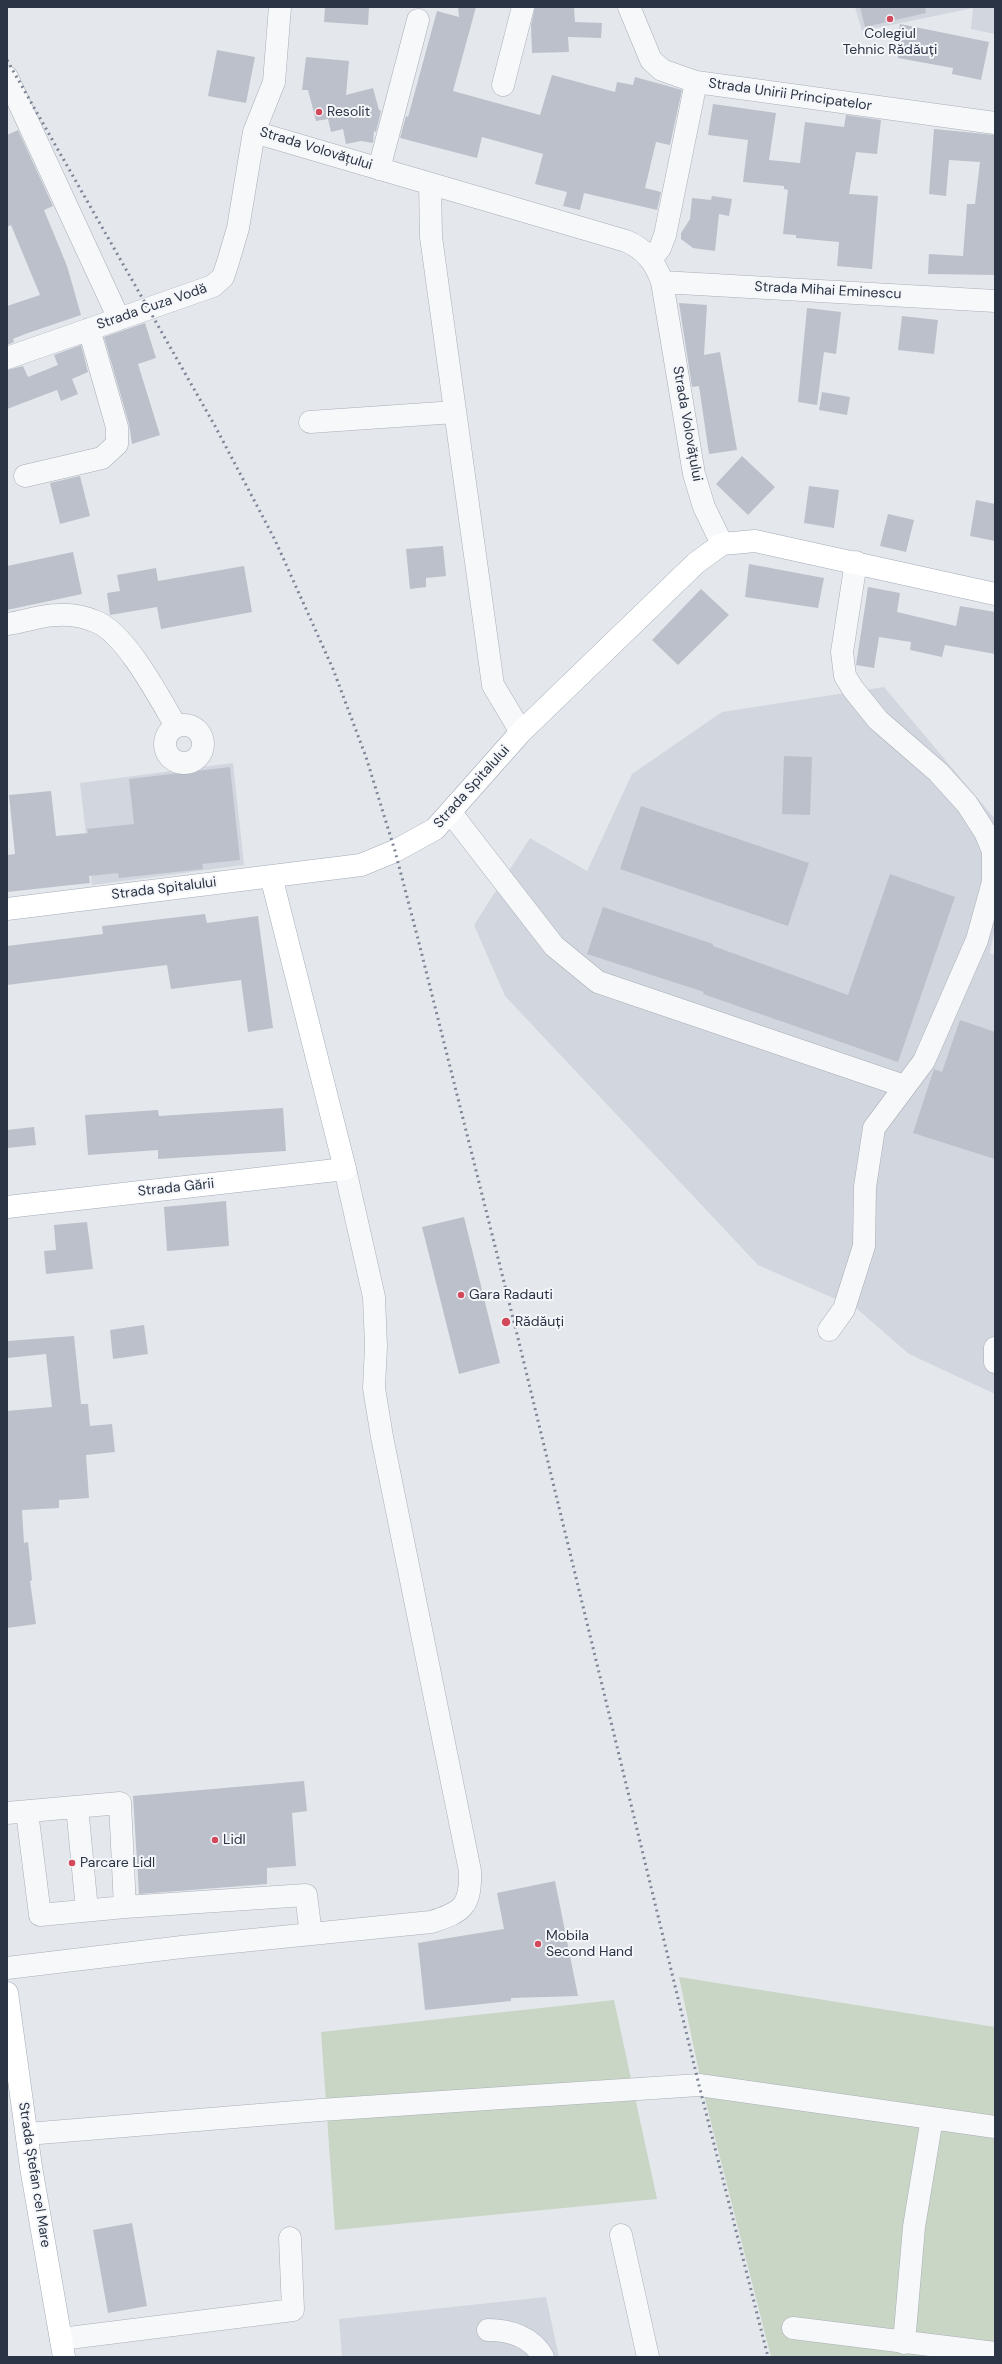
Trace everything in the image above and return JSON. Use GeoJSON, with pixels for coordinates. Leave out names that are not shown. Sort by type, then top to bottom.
{"type":"FeatureCollection","features":[{"type":"Feature","properties":{"kind":"main road"},"geometry":{"type":"LineString","coordinates":[[722,544],[755,541],[856,562],[995,594]]}},
{"type":"Feature","properties":{"kind":"main road","name":"Strada Spitalului"},"geometry":{"type":"LineString","coordinates":[[7,909],[361,865],[419,839],[435,829],[451,813],[522,732],[696,563],[722,544]]}},
{"type":"Feature","properties":{"kind":"main road"},"geometry":{"type":"LineString","coordinates":[[271,876],[345,1169]]}},
{"type":"Feature","properties":{"kind":"main road","name":"Strada Gării"},"geometry":{"type":"LineString","coordinates":[[7,1207],[345,1169]]}},
{"type":"Feature","properties":{"kind":"main road","name":"Strada Ștefan cel Mare"},"geometry":{"type":"LineString","coordinates":[[7,1993],[27,2134],[63,2348]]}},
{"type":"Feature","properties":{"kind":"street","name":"Strada Volovățului"},"geometry":{"type":"LineString","coordinates":[[280,7],[274,82],[254,132],[626,241],[637,246],[651,259],[662,282],[694,474],[704,506],[722,544]]}},
{"type":"Feature","properties":{"kind":"street"},"geometry":{"type":"LineString","coordinates":[[503,85],[523,7]]}},
{"type":"Feature","properties":{"kind":"street"},"geometry":{"type":"LineString","coordinates":[[629,7],[651,60],[662,70],[696,82]]}},
{"type":"Feature","properties":{"kind":"street"},"geometry":{"type":"LineString","coordinates":[[379,169],[418,20]]}},
{"type":"Feature","properties":{"kind":"street"},"geometry":{"type":"LineString","coordinates":[[7,77],[119,319]]}},
{"type":"Feature","properties":{"kind":"street","name":"Strada Unirii Principatelor"},"geometry":{"type":"LineString","coordinates":[[651,259],[660,248],[665,235],[696,82],[995,123]]}},
{"type":"Feature","properties":{"kind":"street","name":"Strada Cuza Vodă"},"geometry":{"type":"LineString","coordinates":[[7,358],[213,286],[223,277],[238,228],[254,132]]}},
{"type":"Feature","properties":{"kind":"street"},"geometry":{"type":"LineString","coordinates":[[430,184],[431,237],[493,686],[522,732]]}},
{"type":"Feature","properties":{"kind":"street","name":"Strada Mihai Eminescu"},"geometry":{"type":"LineString","coordinates":[[662,282],[995,301]]}},
{"type":"Feature","properties":{"kind":"street"},"geometry":{"type":"LineString","coordinates":[[25,476],[102,458],[117,444],[117,427],[89,329]]}},
{"type":"Feature","properties":{"kind":"street"},"geometry":{"type":"LineString","coordinates":[[310,422],[455,412]]}},
{"type":"Feature","properties":{"kind":"street"},"geometry":{"type":"LineString","coordinates":[[829,1330],[844,1309],[864,1246],[865,1187],[874,1128],[924,1061],[977,940],[993,882],[993,851],[985,832],[967,804],[938,772],[878,720],[852,689],[845,676],[842,652],[856,562]]}},
{"type":"Feature","properties":{"kind":"street"},"geometry":{"type":"LineString","coordinates":[[7,624],[58,615],[78,616],[98,622],[115,635],[144,675],[176,726]]}},
{"type":"Feature","properties":{"kind":"street"},"geometry":{"type":"LineString","coordinates":[[451,813],[554,946],[598,982],[904,1086]]}},
{"type":"Feature","properties":{"kind":"street"},"geometry":{"type":"LineString","coordinates":[[7,1968],[432,1922],[451,1916],[461,1910],[468,1900],[470,1871],[382,1437],[374,1388],[376,1346],[374,1297],[345,1169]]}},
{"type":"Feature","properties":{"kind":"street"},"geometry":{"type":"LineString","coordinates":[[995,1348],[995,1362]]}},
{"type":"Feature","properties":{"kind":"street"},"geometry":{"type":"LineString","coordinates":[[125,1907],[120,1804],[17,1812],[40,1915],[125,1907],[306,1895],[311,1934]]}},
{"type":"Feature","properties":{"kind":"street"},"geometry":{"type":"LineString","coordinates":[[77,1807],[87,1910]]}},
{"type":"Feature","properties":{"kind":"street"},"geometry":{"type":"LineString","coordinates":[[27,2134],[320,2110],[699,2085],[995,2127]]}},
{"type":"Feature","properties":{"kind":"street"},"geometry":{"type":"LineString","coordinates":[[904,2343],[914,2227],[932,2118]]}},
{"type":"Feature","properties":{"kind":"street"},"geometry":{"type":"LineString","coordinates":[[621,2235],[648,2357]]}},
{"type":"Feature","properties":{"kind":"street"},"geometry":{"type":"LineString","coordinates":[[63,2348],[293,2310],[290,2238]]}},
{"type":"Feature","properties":{"kind":"street"},"geometry":{"type":"LineString","coordinates":[[793,2328],[904,2343],[995,2353]]}},
{"type":"Feature","properties":{"kind":"street"},"geometry":{"type":"LineString","coordinates":[[488,2330],[505,2330],[524,2337],[540,2351],[543,2357]]}},
{"type":"Feature","properties":{"kind":"shaded area","name":"Colegiul Tehnic Rădăuți"},"geometry":{"type":"Polygon","coordinates":[[[855,7],[995,7],[995,34],[971,29],[973,8],[862,31],[855,7]]]}},
{"type":"Feature","properties":{"kind":"shaded area"},"geometry":{"type":"Polygon","coordinates":[[[884,687],[995,819],[995,927],[990,953],[995,955],[995,1394],[909,1354],[856,1308],[758,1265],[505,996],[474,925],[530,838],[587,871],[632,774],[722,712],[884,687]]]}},
{"type":"Feature","properties":{"kind":"shaded area"},"geometry":{"type":"Polygon","coordinates":[[[233,763],[244,865],[92,885],[80,783],[233,763]]]}},
{"type":"Feature","properties":{"kind":"shaded area"},"geometry":{"type":"Polygon","coordinates":[[[546,2297],[559,2357],[342,2357],[339,2319],[546,2297]]]}},
{"type":"Feature","properties":{"kind":"green space"},"geometry":{"type":"Polygon","coordinates":[[[679,1977],[995,2027],[995,2357],[771,2357],[703,2091],[679,1977]]]}},
{"type":"Feature","properties":{"kind":"green space"},"geometry":{"type":"Polygon","coordinates":[[[614,2000],[657,2199],[335,2230],[321,2032],[614,2000]]]}},
{"type":"Feature","properties":{"kind":"building"},"geometry":{"type":"Polygon","coordinates":[[[325,7],[369,7],[368,25],[324,22],[325,7]]]}},
{"type":"Feature","properties":{"kind":"building"},"geometry":{"type":"Polygon","coordinates":[[[458,7],[476,7],[453,91],[540,115],[552,75],[615,92],[617,82],[633,85],[635,77],[682,90],[670,145],[656,142],[645,188],[661,192],[657,210],[584,193],[580,210],[563,206],[567,192],[535,184],[543,154],[482,137],[477,158],[400,138],[406,116],[408,117],[437,11],[459,17],[458,7]]]}},
{"type":"Feature","properties":{"kind":"building"},"geometry":{"type":"Polygon","coordinates":[[[535,7],[574,7],[575,22],[602,23],[601,38],[568,37],[569,52],[532,53],[531,25],[535,7]]]}},
{"type":"Feature","properties":{"kind":"building"},"geometry":{"type":"Polygon","coordinates":[[[860,7],[925,7],[926,13],[865,27],[860,7]]]}},
{"type":"Feature","properties":{"kind":"building"},"geometry":{"type":"Polygon","coordinates":[[[900,24],[989,42],[981,80],[952,74],[953,68],[898,58],[898,54],[895,53],[900,24]]]}},
{"type":"Feature","properties":{"kind":"building"},"geometry":{"type":"Polygon","coordinates":[[[217,50],[255,57],[246,103],[208,96],[217,50]]]}},
{"type":"Feature","properties":{"kind":"building"},"geometry":{"type":"Polygon","coordinates":[[[306,57],[349,61],[346,95],[373,88],[379,110],[381,111],[376,132],[374,131],[373,143],[361,141],[346,144],[343,129],[331,132],[328,119],[316,121],[308,90],[302,90],[306,57]]]}},
{"type":"Feature","properties":{"kind":"building"},"geometry":{"type":"Polygon","coordinates":[[[713,104],[776,113],[769,160],[800,163],[805,122],[844,127],[846,115],[881,120],[877,154],[856,152],[849,194],[878,196],[872,269],[837,266],[839,242],[796,238],[796,235],[783,234],[788,190],[784,189],[784,186],[743,182],[748,140],[708,135],[713,104]]]}},
{"type":"Feature","properties":{"kind":"building"},"geometry":{"type":"Polygon","coordinates":[[[934,129],[995,135],[995,275],[928,274],[929,254],[963,256],[967,204],[975,204],[980,162],[949,160],[946,196],[929,194],[934,129]]]}},
{"type":"Feature","properties":{"kind":"building"},"geometry":{"type":"Polygon","coordinates":[[[18,130],[53,206],[44,210],[67,266],[81,315],[25,334],[13,339],[14,342],[7,345],[7,306],[40,295],[11,225],[7,227],[7,135],[18,130]]]}},
{"type":"Feature","properties":{"kind":"building"},"geometry":{"type":"Polygon","coordinates":[[[712,196],[732,199],[729,216],[719,214],[715,251],[693,248],[681,239],[681,233],[690,219],[692,198],[711,200],[712,196]]]}},
{"type":"Feature","properties":{"kind":"building"},"geometry":{"type":"Polygon","coordinates":[[[679,303],[707,305],[704,355],[720,352],[737,450],[709,454],[699,386],[692,387],[679,303]]]}},
{"type":"Feature","properties":{"kind":"building"},"geometry":{"type":"Polygon","coordinates":[[[807,308],[841,312],[836,354],[824,352],[817,405],[798,402],[807,308]]]}},
{"type":"Feature","properties":{"kind":"building"},"geometry":{"type":"Polygon","coordinates":[[[902,316],[938,320],[934,354],[898,350],[902,316]]]}},
{"type":"Feature","properties":{"kind":"building"},"geometry":{"type":"Polygon","coordinates":[[[145,323],[156,358],[138,364],[160,435],[132,444],[129,424],[104,337],[145,323]]]}},
{"type":"Feature","properties":{"kind":"building"},"geometry":{"type":"Polygon","coordinates":[[[81,345],[88,372],[72,379],[78,394],[61,401],[57,390],[7,409],[7,370],[23,366],[28,377],[58,365],[54,355],[81,345]]]}},
{"type":"Feature","properties":{"kind":"building"},"geometry":{"type":"Polygon","coordinates":[[[822,392],[850,397],[847,415],[819,410],[822,392]]]}},
{"type":"Feature","properties":{"kind":"building"},"geometry":{"type":"Polygon","coordinates":[[[742,456],[775,487],[748,515],[716,484],[742,456]]]}},
{"type":"Feature","properties":{"kind":"building"},"geometry":{"type":"Polygon","coordinates":[[[80,476],[90,516],[60,524],[50,483],[80,476]]]}},
{"type":"Feature","properties":{"kind":"building"},"geometry":{"type":"Polygon","coordinates":[[[809,486],[839,490],[834,528],[804,523],[809,486]]]}},
{"type":"Feature","properties":{"kind":"building"},"geometry":{"type":"Polygon","coordinates":[[[976,500],[995,504],[995,541],[970,536],[976,500]]]}},
{"type":"Feature","properties":{"kind":"building"},"geometry":{"type":"Polygon","coordinates":[[[888,514],[914,520],[906,552],[880,546],[888,514]]]}},
{"type":"Feature","properties":{"kind":"building"},"geometry":{"type":"Polygon","coordinates":[[[443,546],[446,576],[426,578],[426,587],[410,589],[406,549],[443,546]]]}},
{"type":"Feature","properties":{"kind":"building"},"geometry":{"type":"Polygon","coordinates":[[[73,552],[82,594],[7,610],[7,566],[73,552]]]}},
{"type":"Feature","properties":{"kind":"building"},"geometry":{"type":"Polygon","coordinates":[[[749,564],[824,578],[818,608],[745,597],[749,564]]]}},
{"type":"Feature","properties":{"kind":"building"},"geometry":{"type":"Polygon","coordinates":[[[244,566],[252,612],[161,629],[157,607],[110,615],[107,593],[120,591],[117,575],[156,568],[158,581],[244,566]]]}},
{"type":"Feature","properties":{"kind":"building"},"geometry":{"type":"Polygon","coordinates":[[[868,587],[900,593],[897,612],[956,626],[960,606],[995,612],[995,654],[945,645],[942,657],[910,650],[911,642],[879,637],[874,668],[856,665],[868,587]]]}},
{"type":"Feature","properties":{"kind":"building"},"geometry":{"type":"Polygon","coordinates":[[[701,589],[729,615],[678,665],[652,640],[701,589]]]}},
{"type":"Feature","properties":{"kind":"building"},"geometry":{"type":"Polygon","coordinates":[[[784,756],[812,757],[810,815],[782,814],[784,756]]]}},
{"type":"Feature","properties":{"kind":"building"},"geometry":{"type":"Polygon","coordinates":[[[230,767],[240,860],[202,864],[203,869],[119,878],[118,873],[89,876],[90,883],[7,892],[7,855],[15,854],[9,795],[51,791],[56,836],[88,833],[87,829],[134,824],[129,779],[230,767]]]}},
{"type":"Feature","properties":{"kind":"building"},"geometry":{"type":"Polygon","coordinates":[[[641,806],[809,863],[788,926],[620,869],[641,806]]]}},
{"type":"Feature","properties":{"kind":"building"},"geometry":{"type":"Polygon","coordinates":[[[890,874],[955,897],[898,1062],[703,994],[704,992],[587,954],[603,907],[713,944],[713,946],[848,995],[890,874]]]}},
{"type":"Feature","properties":{"kind":"building"},"geometry":{"type":"Polygon","coordinates":[[[205,914],[207,923],[258,916],[273,1028],[248,1032],[241,980],[171,989],[167,965],[7,985],[7,946],[103,934],[102,926],[205,914]]]}},
{"type":"Feature","properties":{"kind":"building"},"geometry":{"type":"Polygon","coordinates":[[[960,1020],[995,1032],[995,1159],[913,1133],[934,1069],[942,1072],[960,1020]]]}},
{"type":"Feature","properties":{"kind":"building"},"geometry":{"type":"Polygon","coordinates":[[[283,1108],[286,1151],[158,1159],[158,1150],[88,1155],[85,1115],[158,1110],[159,1116],[283,1108]]]}},
{"type":"Feature","properties":{"kind":"building"},"geometry":{"type":"Polygon","coordinates":[[[34,1127],[36,1145],[7,1148],[7,1130],[34,1127]]]}},
{"type":"Feature","properties":{"kind":"building"},"geometry":{"type":"Polygon","coordinates":[[[226,1201],[229,1246],[167,1251],[164,1207],[226,1201]]]}},
{"type":"Feature","properties":{"kind":"building","name":"Gara Radauti"},"geometry":{"type":"Polygon","coordinates":[[[464,1217],[500,1363],[459,1374],[422,1227],[464,1217]]]}},
{"type":"Feature","properties":{"kind":"building"},"geometry":{"type":"Polygon","coordinates":[[[87,1222],[93,1269],[46,1274],[44,1251],[56,1250],[54,1225],[87,1222]]]}},
{"type":"Feature","properties":{"kind":"building"},"geometry":{"type":"Polygon","coordinates":[[[144,1325],[148,1354],[113,1359],[110,1330],[144,1325]]]}},
{"type":"Feature","properties":{"kind":"building"},"geometry":{"type":"Polygon","coordinates":[[[74,1336],[81,1404],[88,1404],[90,1426],[112,1424],[115,1452],[86,1455],[89,1498],[59,1500],[59,1508],[22,1510],[24,1543],[28,1542],[32,1580],[30,1581],[36,1624],[7,1628],[7,1411],[52,1407],[46,1354],[7,1358],[7,1341],[74,1336]]]}},
{"type":"Feature","properties":{"kind":"building","name":"Lidl"},"geometry":{"type":"Polygon","coordinates":[[[304,1781],[307,1811],[292,1813],[296,1866],[267,1868],[267,1884],[139,1894],[133,1796],[304,1781]]]}},
{"type":"Feature","properties":{"kind":"building"},"geometry":{"type":"Polygon","coordinates":[[[555,1881],[578,1996],[511,1998],[511,2001],[425,2010],[418,1943],[504,1929],[497,1893],[555,1881]]]}},
{"type":"Feature","properties":{"kind":"building"},"geometry":{"type":"Polygon","coordinates":[[[132,2223],[147,2306],[108,2313],[93,2230],[132,2223]]]}},
{"type":"Feature","properties":{"kind":"railway"},"geometry":{"type":"LineString","coordinates":[[7,60],[215,426],[275,540],[333,669],[366,757],[395,851],[418,939],[516,1330],[699,2085],[768,2357]]}},
{"type":"Feature","properties":{"kind":"place","name":"Colegiul Tehnic Rădăuți"},"geometry":{"type":"Point","coordinates":[890,19]}},
{"type":"Feature","properties":{"kind":"place","name":"Resolit"},"geometry":{"type":"Point","coordinates":[319,112]}},
{"type":"Feature","properties":{"kind":"place","name":"Gara Radauti"},"geometry":{"type":"Point","coordinates":[461,1295]}},
{"type":"Feature","properties":{"kind":"place","name":"Rădăuți"},"geometry":{"type":"Point","coordinates":[506,1322]}},
{"type":"Feature","properties":{"kind":"place","name":"Lidl"},"geometry":{"type":"Point","coordinates":[215,1840]}},
{"type":"Feature","properties":{"kind":"place","name":"Parcare Lidl"},"geometry":{"type":"Point","coordinates":[72,1863]}},
{"type":"Feature","properties":{"kind":"place","name":"Mobila Second Hand"},"geometry":{"type":"Point","coordinates":[538,1944]}}]}
